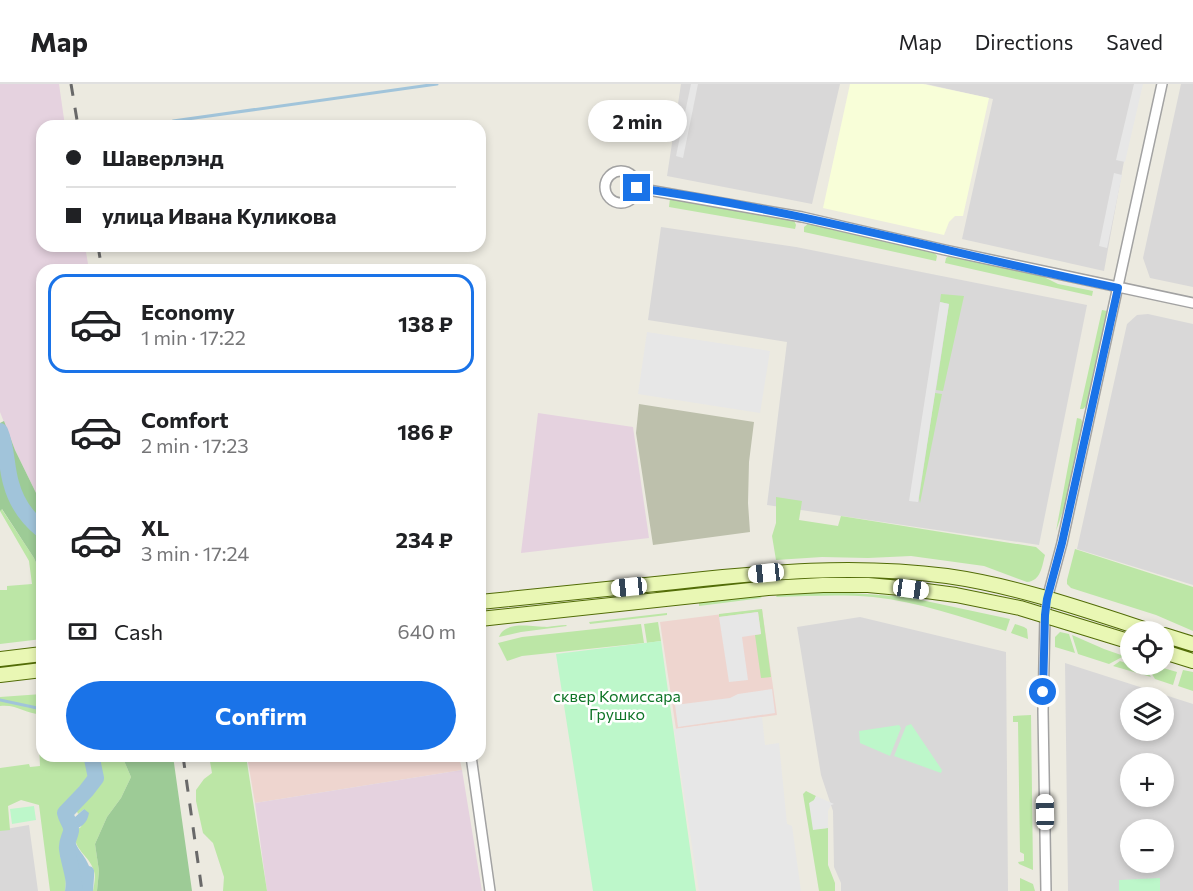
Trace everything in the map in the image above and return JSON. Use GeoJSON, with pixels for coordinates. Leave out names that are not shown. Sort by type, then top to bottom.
{"type":"FeatureCollection","features":[{"type":"Feature","properties":{"kind":"main road"},"geometry":{"type":"LineString","coordinates":[[486,601],[766,573],[822,569],[869,570],[949,576],[1083,608],[1121,621]]}},
{"type":"Feature","properties":{"kind":"main road"},"geometry":{"type":"LineString","coordinates":[[486,618],[768,588],[868,585],[956,595],[1020,608],[1120,639]]}},
{"type":"Feature","properties":{"kind":"main road"},"geometry":{"type":"LineString","coordinates":[[1174,638],[1193,645]]}},
{"type":"Feature","properties":{"kind":"main road"},"geometry":{"type":"LineString","coordinates":[[0,659],[36,655]]}},
{"type":"Feature","properties":{"kind":"main road"},"geometry":{"type":"LineString","coordinates":[[1174,655],[1193,661]]}},
{"type":"Feature","properties":{"kind":"main road"},"geometry":{"type":"LineString","coordinates":[[0,675],[36,671]]}},
{"type":"Feature","properties":{"kind":"street"},"geometry":{"type":"LineString","coordinates":[[1046,891],[1043,711],[1047,599],[1062,543],[1162,84]]}},
{"type":"Feature","properties":{"kind":"street"},"geometry":{"type":"LineString","coordinates":[[637,188],[802,217],[1193,303]]}},
{"type":"Feature","properties":{"kind":"street"},"geometry":{"type":"LineString","coordinates":[[472,762],[490,891]]}},
{"type":"Feature","properties":{"kind":"shaded area"},"geometry":{"type":"Polygon","coordinates":[[[0,84],[59,84],[64,120],[36,120],[36,252],[86,252],[88,264],[36,264],[36,493],[0,412],[0,84]]]}},
{"type":"Feature","properties":{"kind":"shaded area"},"geometry":{"type":"Polygon","coordinates":[[[681,84],[840,84],[812,204],[667,176],[681,84]]]}},
{"type":"Feature","properties":{"kind":"shaded area"},"geometry":{"type":"Polygon","coordinates":[[[691,84],[698,84],[683,158],[676,156],[691,84]]]}},
{"type":"Feature","properties":{"kind":"shaded area"},"geometry":{"type":"Polygon","coordinates":[[[850,84],[923,84],[989,98],[963,216],[955,216],[949,222],[944,235],[823,208],[850,84]]]}},
{"type":"Feature","properties":{"kind":"shaded area"},"geometry":{"type":"Polygon","coordinates":[[[926,84],[1138,84],[1104,271],[962,239],[993,99],[926,84]]]}},
{"type":"Feature","properties":{"kind":"shaded area"},"geometry":{"type":"Polygon","coordinates":[[[1134,84],[1143,84],[1125,162],[1116,160],[1134,84]]]}},
{"type":"Feature","properties":{"kind":"shaded area"},"geometry":{"type":"Polygon","coordinates":[[[1181,84],[1193,84],[1193,287],[1150,278],[1143,258],[1181,84]]]}},
{"type":"Feature","properties":{"kind":"shaded area"},"geometry":{"type":"Polygon","coordinates":[[[1114,173],[1122,175],[1107,248],[1099,246],[1114,173]]]}},
{"type":"Feature","properties":{"kind":"shaded area"},"geometry":{"type":"Polygon","coordinates":[[[661,227],[796,247],[1087,305],[1039,545],[767,505],[787,342],[648,320],[661,227]]]}},
{"type":"Feature","properties":{"kind":"shaded area"},"geometry":{"type":"Polygon","coordinates":[[[940,302],[949,304],[918,502],[909,501],[940,302]]]}},
{"type":"Feature","properties":{"kind":"shaded area"},"geometry":{"type":"Polygon","coordinates":[[[1148,314],[1193,324],[1193,585],[1077,549],[1127,324],[1137,315],[1148,314]]]}},
{"type":"Feature","properties":{"kind":"shaded area"},"geometry":{"type":"Polygon","coordinates":[[[647,332],[770,351],[760,413],[638,394],[647,332]]]}},
{"type":"Feature","properties":{"kind":"shaded area"},"geometry":{"type":"Polygon","coordinates":[[[639,404],[754,422],[749,462],[750,532],[653,545],[636,433],[639,404]]]}},
{"type":"Feature","properties":{"kind":"shaded area"},"geometry":{"type":"Polygon","coordinates":[[[538,413],[633,427],[649,538],[521,553],[538,413]]]}},
{"type":"Feature","properties":{"kind":"shaded area"},"geometry":{"type":"Polygon","coordinates":[[[762,609],[777,715],[676,729],[660,622],[762,609]]]}},
{"type":"Feature","properties":{"kind":"shaded area"},"geometry":{"type":"Polygon","coordinates":[[[758,612],[761,634],[742,637],[748,680],[729,682],[719,617],[758,612]]]}},
{"type":"Feature","properties":{"kind":"shaded area"},"geometry":{"type":"Polygon","coordinates":[[[860,617],[1006,652],[1008,891],[841,891],[841,883],[834,867],[833,811],[821,775],[797,627],[860,617]]]}},
{"type":"Feature","properties":{"kind":"shaded area"},"geometry":{"type":"Polygon","coordinates":[[[1065,663],[1140,687],[1120,687],[1120,741],[1174,741],[1174,698],[1193,704],[1193,891],[1068,891],[1065,663]]]}},
{"type":"Feature","properties":{"kind":"shaded area"},"geometry":{"type":"Polygon","coordinates":[[[772,689],[775,713],[678,727],[675,705],[730,698],[738,694],[772,689]]]}},
{"type":"Feature","properties":{"kind":"shaded area"},"geometry":{"type":"Polygon","coordinates":[[[762,717],[765,745],[779,743],[787,824],[792,826],[801,891],[699,891],[674,729],[762,717]]]}},
{"type":"Feature","properties":{"kind":"shaded area"},"geometry":{"type":"Polygon","coordinates":[[[248,762],[460,762],[462,770],[255,803],[248,762]]]}},
{"type":"Feature","properties":{"kind":"shaded area"},"geometry":{"type":"Polygon","coordinates":[[[462,770],[482,891],[267,891],[255,803],[462,770]]]}},
{"type":"Feature","properties":{"kind":"shaded area"},"geometry":{"type":"Polygon","coordinates":[[[816,796],[834,804],[828,811],[828,828],[813,830],[809,803],[816,796]]]}},
{"type":"Feature","properties":{"kind":"shaded area"},"geometry":{"type":"Polygon","coordinates":[[[29,825],[38,891],[0,891],[0,830],[29,825]]]}},
{"type":"Feature","properties":{"kind":"green space"},"geometry":{"type":"Polygon","coordinates":[[[670,198],[794,220],[796,225],[795,229],[669,207],[670,198]]]}},
{"type":"Feature","properties":{"kind":"green space"},"geometry":{"type":"Polygon","coordinates":[[[809,223],[934,252],[937,256],[936,261],[804,232],[804,227],[809,223]]]}},
{"type":"Feature","properties":{"kind":"green space"},"geometry":{"type":"Polygon","coordinates":[[[950,255],[1038,274],[1058,284],[1093,291],[1092,296],[945,263],[946,258],[950,255]]]}},
{"type":"Feature","properties":{"kind":"green space"},"geometry":{"type":"Polygon","coordinates":[[[941,294],[964,296],[943,391],[936,390],[949,304],[940,302],[941,294]]]}},
{"type":"Feature","properties":{"kind":"green space"},"geometry":{"type":"Polygon","coordinates":[[[1102,310],[1107,311],[1086,406],[1080,409],[1102,310]]]}},
{"type":"Feature","properties":{"kind":"green space"},"geometry":{"type":"Polygon","coordinates":[[[935,393],[942,394],[920,503],[919,498],[935,393]]]}},
{"type":"Feature","properties":{"kind":"green space"},"geometry":{"type":"Polygon","coordinates":[[[1077,418],[1083,423],[1065,505],[1056,531],[1077,418]]]}},
{"type":"Feature","properties":{"kind":"green space"},"geometry":{"type":"Polygon","coordinates":[[[4,421],[36,493],[36,563],[2,509],[0,511],[0,423],[4,421]]]}},
{"type":"Feature","properties":{"kind":"green space"},"geometry":{"type":"Polygon","coordinates":[[[776,497],[802,501],[799,520],[838,526],[841,516],[1036,547],[1045,555],[1042,568],[1035,579],[1027,582],[984,566],[911,556],[776,560],[772,536],[776,523],[776,497]]]}},
{"type":"Feature","properties":{"kind":"green space"},"geometry":{"type":"Polygon","coordinates":[[[1,508],[36,563],[36,640],[0,644],[0,590],[7,590],[7,586],[32,584],[29,561],[0,511],[1,508]]]}},
{"type":"Feature","properties":{"kind":"green space"},"geometry":{"type":"Polygon","coordinates":[[[1075,549],[1193,587],[1193,631],[1174,621],[1071,588],[1067,580],[1075,549]]]}},
{"type":"Feature","properties":{"kind":"green space"},"geometry":{"type":"Polygon","coordinates":[[[839,592],[907,597],[1010,619],[1006,631],[890,599],[849,596],[776,597],[778,594],[839,592]]]}},
{"type":"Feature","properties":{"kind":"green space"},"geometry":{"type":"Polygon","coordinates":[[[757,595],[762,598],[699,606],[699,601],[757,595]]]}},
{"type":"Feature","properties":{"kind":"green space"},"geometry":{"type":"Polygon","coordinates":[[[762,609],[771,677],[761,678],[755,635],[761,634],[758,612],[719,617],[719,614],[762,609]]]}},
{"type":"Feature","properties":{"kind":"green space"},"geometry":{"type":"Polygon","coordinates":[[[667,613],[667,615],[590,624],[589,622],[667,613]]]}},
{"type":"Feature","properties":{"kind":"green space"},"geometry":{"type":"Polygon","coordinates":[[[658,622],[661,641],[647,643],[644,624],[658,622]]]}},
{"type":"Feature","properties":{"kind":"green space"},"geometry":{"type":"Polygon","coordinates":[[[641,624],[644,643],[522,656],[507,661],[498,643],[522,637],[641,624]]]}},
{"type":"Feature","properties":{"kind":"green space"},"geometry":{"type":"Polygon","coordinates":[[[1015,624],[1027,629],[1028,639],[1011,633],[1015,624]]]}},
{"type":"Feature","properties":{"kind":"green space"},"geometry":{"type":"Polygon","coordinates":[[[566,625],[499,637],[507,628],[513,626],[566,625]]]}},
{"type":"Feature","properties":{"kind":"green space"},"geometry":{"type":"Polygon","coordinates":[[[1060,632],[1069,634],[1075,653],[1055,647],[1055,637],[1060,632]]]}},
{"type":"Feature","properties":{"kind":"green space"},"geometry":{"type":"Polygon","coordinates":[[[1072,635],[1120,655],[1120,658],[1109,664],[1078,654],[1072,635]]]}},
{"type":"Feature","properties":{"kind":"green space","name":"сквер Комиссара Грушко"},"geometry":{"type":"Polygon","coordinates":[[[661,641],[696,891],[593,891],[556,654],[661,641]]]}},
{"type":"Feature","properties":{"kind":"green space"},"geometry":{"type":"Polygon","coordinates":[[[1120,661],[1120,668],[1113,666],[1120,661]]]}},
{"type":"Feature","properties":{"kind":"green space"},"geometry":{"type":"Polygon","coordinates":[[[1183,670],[1193,672],[1193,691],[1178,686],[1183,670]]]}},
{"type":"Feature","properties":{"kind":"green space"},"geometry":{"type":"Polygon","coordinates":[[[1174,671],[1177,672],[1173,685],[1155,679],[1152,675],[1174,675],[1174,671]]]}},
{"type":"Feature","properties":{"kind":"green space"},"geometry":{"type":"Polygon","coordinates":[[[36,694],[36,713],[0,706],[0,697],[36,694]]]}},
{"type":"Feature","properties":{"kind":"green space"},"geometry":{"type":"Polygon","coordinates":[[[1031,715],[1033,870],[1018,862],[1024,861],[1024,854],[1020,852],[1018,722],[1013,722],[1013,716],[1031,715]]]}},
{"type":"Feature","properties":{"kind":"green space"},"geometry":{"type":"Polygon","coordinates":[[[911,724],[942,770],[941,773],[894,756],[906,726],[911,724]]]}},
{"type":"Feature","properties":{"kind":"green space"},"geometry":{"type":"Polygon","coordinates":[[[899,725],[901,728],[890,756],[860,743],[859,731],[899,725]]]}},
{"type":"Feature","properties":{"kind":"green space"},"geometry":{"type":"Polygon","coordinates":[[[40,762],[91,762],[93,777],[76,800],[62,812],[68,826],[64,834],[60,856],[65,873],[65,891],[50,891],[39,805],[21,800],[8,806],[10,830],[0,831],[0,768],[29,764],[30,767],[40,766],[40,762]]]}},
{"type":"Feature","properties":{"kind":"green space"},"geometry":{"type":"Polygon","coordinates":[[[96,762],[125,762],[131,777],[121,798],[107,817],[95,844],[99,871],[97,891],[93,891],[94,871],[77,845],[73,832],[81,827],[84,809],[78,814],[76,809],[100,779],[96,762]]]}},
{"type":"Feature","properties":{"kind":"green space"},"geometry":{"type":"Polygon","coordinates":[[[125,762],[174,762],[192,891],[97,891],[99,871],[95,844],[107,817],[121,798],[131,777],[125,762]]]}},
{"type":"Feature","properties":{"kind":"green space"},"geometry":{"type":"Polygon","coordinates":[[[210,762],[247,762],[267,891],[223,891],[224,877],[213,843],[203,833],[196,801],[196,790],[212,773],[210,762]]]}},
{"type":"Feature","properties":{"kind":"green space"},"geometry":{"type":"Polygon","coordinates":[[[806,791],[816,796],[813,829],[828,828],[828,865],[835,883],[835,891],[819,891],[803,794],[806,791]]]}},
{"type":"Feature","properties":{"kind":"green space"},"geometry":{"type":"Polygon","coordinates":[[[34,806],[36,820],[12,824],[10,809],[34,806]]]}},
{"type":"Feature","properties":{"kind":"green space"},"geometry":{"type":"Polygon","coordinates":[[[1020,878],[1033,884],[1035,891],[1020,891],[1020,878]]]}},
{"type":"Feature","properties":{"kind":"green space"},"geometry":{"type":"Polygon","coordinates":[[[1160,878],[1160,891],[1119,891],[1119,880],[1160,878]]]}},
{"type":"Feature","properties":{"kind":"water"},"geometry":{"type":"Polygon","coordinates":[[[84,809],[89,813],[87,820],[71,831],[70,823],[66,819],[74,818],[84,809]]]}},
{"type":"Feature","properties":{"kind":"water"},"geometry":{"type":"Polygon","coordinates":[[[73,832],[77,847],[94,870],[93,891],[65,891],[65,873],[60,856],[62,835],[69,836],[73,832]]]}},
{"type":"Feature","properties":{"kind":"waterway"},"geometry":{"type":"LineString","coordinates":[[180,120],[437,84]]}},
{"type":"Feature","properties":{"kind":"waterway"},"geometry":{"type":"LineString","coordinates":[[0,431],[13,490],[27,515],[36,524]]}},
{"type":"Feature","properties":{"kind":"waterway"},"geometry":{"type":"LineString","coordinates":[[0,700],[36,708]]}},
{"type":"Feature","properties":{"kind":"waterway"},"geometry":{"type":"LineString","coordinates":[[75,891],[67,849],[71,829],[65,813],[96,778],[93,762]]}},
{"type":"Feature","properties":{"kind":"railway"},"geometry":{"type":"LineString","coordinates":[[71,84],[77,120]]}},
{"type":"Feature","properties":{"kind":"railway"},"geometry":{"type":"LineString","coordinates":[[99,252],[101,264]]}},
{"type":"Feature","properties":{"kind":"railway"},"geometry":{"type":"LineString","coordinates":[[184,762],[202,891]]}},
{"type":"Feature","properties":{"kind":"route"},"geometry":{"type":"LineString","coordinates":[[637,188],[802,217],[1118,288],[1062,543],[1047,599],[1043,692]]}}]}
